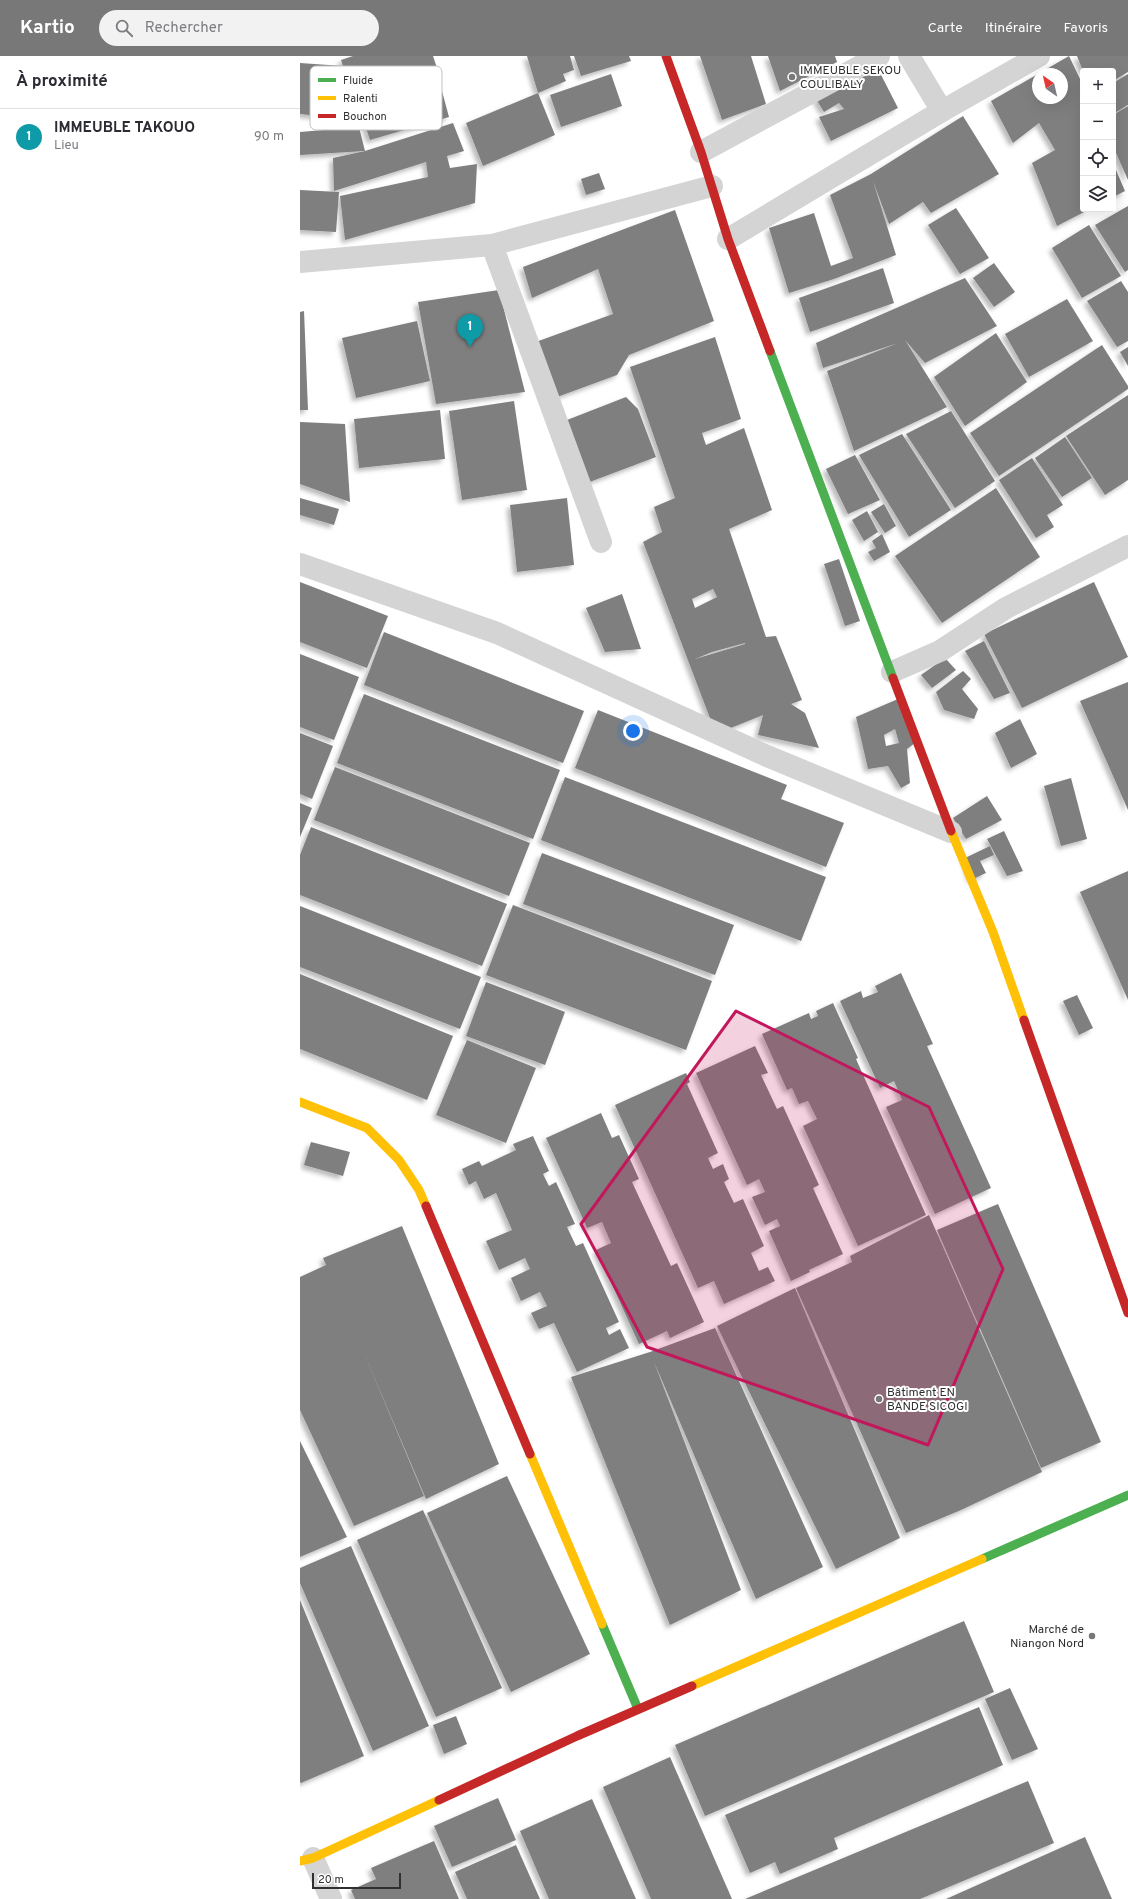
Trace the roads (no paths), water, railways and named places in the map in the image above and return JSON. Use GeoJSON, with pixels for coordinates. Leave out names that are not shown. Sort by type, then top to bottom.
{"type":"FeatureCollection","features":[{"type":"Feature","properties":{"kind":"street"},"geometry":{"type":"LineString","coordinates":[[666,56],[712,186],[728,239],[951,832],[993,932],[1128,1313]]}},
{"type":"Feature","properties":{"kind":"street"},"geometry":{"type":"LineString","coordinates":[[700,152],[879,56]]}},
{"type":"Feature","properties":{"kind":"street"},"geometry":{"type":"LineString","coordinates":[[909,56],[942,111]]}},
{"type":"Feature","properties":{"kind":"street"},"geometry":{"type":"LineString","coordinates":[[728,239],[942,111],[1039,56]]}},
{"type":"Feature","properties":{"kind":"street"},"geometry":{"type":"LineString","coordinates":[[300,262],[492,245],[712,186]]}},
{"type":"Feature","properties":{"kind":"street"},"geometry":{"type":"LineString","coordinates":[[492,245],[601,542]]}},
{"type":"Feature","properties":{"kind":"street"},"geometry":{"type":"LineString","coordinates":[[892,672],[940,651],[1006,608],[1128,546]]}},
{"type":"Feature","properties":{"kind":"street"},"geometry":{"type":"LineString","coordinates":[[300,564],[497,633],[767,756],[951,832]]}},
{"type":"Feature","properties":{"kind":"street"},"geometry":{"type":"LineString","coordinates":[[300,1102],[367,1128],[399,1160],[419,1190],[638,1709]]}},
{"type":"Feature","properties":{"kind":"street"},"geometry":{"type":"LineString","coordinates":[[331,1899],[306,1859],[638,1709],[1128,1495]]}},
{"type":"Feature","properties":{"kind":"place","name":"IMMEUBLE SEKOU COULIBALY"},"geometry":{"type":"Point","coordinates":[792,77]}},
{"type":"Feature","properties":{"kind":"place","name":"IMMEUBLE TAKOUO"},"geometry":{"type":"Point","coordinates":[470,347]}},
{"type":"Feature","properties":{"kind":"place","name":"Bâtiment EN BANDE SICOGI"},"geometry":{"type":"Point","coordinates":[879,1399]}},
{"type":"Feature","properties":{"kind":"place","name":"Marché de Niangon Nord"},"geometry":{"type":"Point","coordinates":[1092,1636]}}]}
